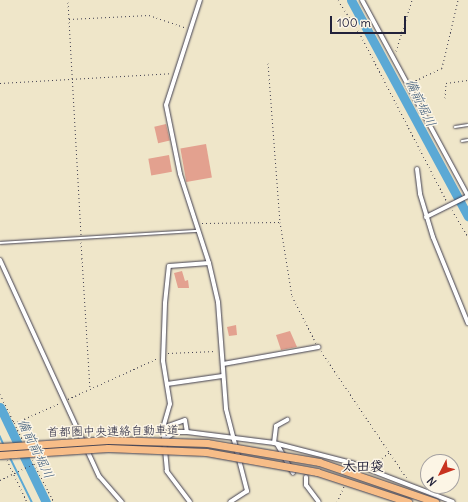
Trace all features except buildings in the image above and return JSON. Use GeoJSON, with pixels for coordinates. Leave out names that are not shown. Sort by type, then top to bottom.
{"type":"FeatureCollection","features":[{"type":"Feature","properties":{"kind":"highway","name":"首都圏中央連絡自動車道"},"geometry":{"type":"LineString","coordinates":[[0,447],[137,439],[208,443],[319,462],[435,502]]}},
{"type":"Feature","properties":{"kind":"highway","name":"首都圏中央連絡自動車道"},"geometry":{"type":"LineString","coordinates":[[3,456],[108,448],[206,452],[317,472],[408,502]]}},
{"type":"Feature","properties":{"kind":"street"},"geometry":{"type":"LineString","coordinates":[[200,0],[189,28],[177,73],[166,105],[180,174],[209,263],[218,302],[223,364],[222,376],[247,491],[230,502]]}},
{"type":"Feature","properties":{"kind":"street"},"geometry":{"type":"LineString","coordinates":[[362,0],[468,196],[450,207],[426,217]]}},
{"type":"Feature","properties":{"kind":"street"},"geometry":{"type":"LineString","coordinates":[[417,169],[426,217],[468,323]]}},
{"type":"Feature","properties":{"kind":"street"},"geometry":{"type":"LineString","coordinates":[[0,260],[99,476],[122,502]]}},
{"type":"Feature","properties":{"kind":"street"},"geometry":{"type":"LineString","coordinates":[[190,502],[167,471],[164,441],[163,428],[170,404],[166,384],[165,354],[169,266],[209,263]]}},
{"type":"Feature","properties":{"kind":"street"},"geometry":{"type":"LineString","coordinates":[[223,364],[318,347]]}},
{"type":"Feature","properties":{"kind":"street"},"geometry":{"type":"LineString","coordinates":[[166,384],[222,376]]}},
{"type":"Feature","properties":{"kind":"street"},"geometry":{"type":"LineString","coordinates":[[163,428],[185,420],[187,432]]}},
{"type":"Feature","properties":{"kind":"street"},"geometry":{"type":"LineString","coordinates":[[287,420],[276,426],[275,444],[293,473]]}},
{"type":"Feature","properties":{"kind":"street"},"geometry":{"type":"LineString","coordinates":[[164,441],[175,432],[187,432],[235,437],[275,444],[368,468],[420,488]]}},
{"type":"Feature","properties":{"kind":"street"},"geometry":{"type":"LineString","coordinates":[[306,476],[306,485],[319,502]]}},
{"type":"Feature","properties":{"kind":"street"},"geometry":{"type":"LineString","coordinates":[[430,502],[433,494],[453,502]]}},
{"type":"Feature","properties":{"kind":"lane"},"geometry":{"type":"LineString","coordinates":[[456,127],[468,125]]}},
{"type":"Feature","properties":{"kind":"lane"},"geometry":{"type":"LineString","coordinates":[[462,141],[468,140]]}},
{"type":"Feature","properties":{"kind":"lane"},"geometry":{"type":"LineString","coordinates":[[0,243],[198,231]]}},
{"type":"Feature","properties":{"kind":"path"},"geometry":{"type":"LineString","coordinates":[[338,0],[359,32],[450,207],[468,237]]}},
{"type":"Feature","properties":{"kind":"path"},"geometry":{"type":"LineString","coordinates":[[396,51],[412,0]]}},
{"type":"Feature","properties":{"kind":"path"},"geometry":{"type":"LineString","coordinates":[[406,80],[411,82],[442,68],[458,0]]}},
{"type":"Feature","properties":{"kind":"path"},"geometry":{"type":"LineString","coordinates":[[68,2],[90,389]]}},
{"type":"Feature","properties":{"kind":"path"},"geometry":{"type":"LineString","coordinates":[[69,19],[149,15],[189,28]]}},
{"type":"Feature","properties":{"kind":"path"},"geometry":{"type":"LineString","coordinates":[[268,63],[280,222],[292,296],[318,347],[409,477],[408,483]]}},
{"type":"Feature","properties":{"kind":"path"},"geometry":{"type":"LineString","coordinates":[[0,83],[177,73]]}},
{"type":"Feature","properties":{"kind":"path"},"geometry":{"type":"LineString","coordinates":[[446,98],[446,83],[468,80]]}},
{"type":"Feature","properties":{"kind":"path"},"geometry":{"type":"LineString","coordinates":[[195,223],[280,222]]}},
{"type":"Feature","properties":{"kind":"path"},"geometry":{"type":"LineString","coordinates":[[13,421],[18,422],[165,354],[174,351],[221,351]]}},
{"type":"Feature","properties":{"kind":"path"},"geometry":{"type":"LineString","coordinates":[[368,468],[391,452]]}},
{"type":"Feature","properties":{"kind":"path"},"geometry":{"type":"LineString","coordinates":[[3,456],[14,474],[27,502]]}},
{"type":"Feature","properties":{"kind":"path"},"geometry":{"type":"LineString","coordinates":[[0,480],[43,459]]}},
{"type":"Feature","properties":{"kind":"waterway","name":"備前堀川"},"geometry":{"type":"LineString","coordinates":[[351,0],[468,216]]}},
{"type":"Feature","properties":{"kind":"waterway","name":"備前前堀川"},"geometry":{"type":"LineString","coordinates":[[0,407],[46,502]]}},
{"type":"Feature","properties":{"kind":"waterway"},"geometry":{"type":"LineString","coordinates":[[0,436],[4,445]]}},
{"type":"Feature","properties":{"kind":"waterway"},"geometry":{"type":"LineString","coordinates":[[10,457],[32,502]]}},
{"type":"Feature","properties":{"kind":"district","name":"太田袋"},"geometry":{"type":"Point","coordinates":[363,466]}}]}
